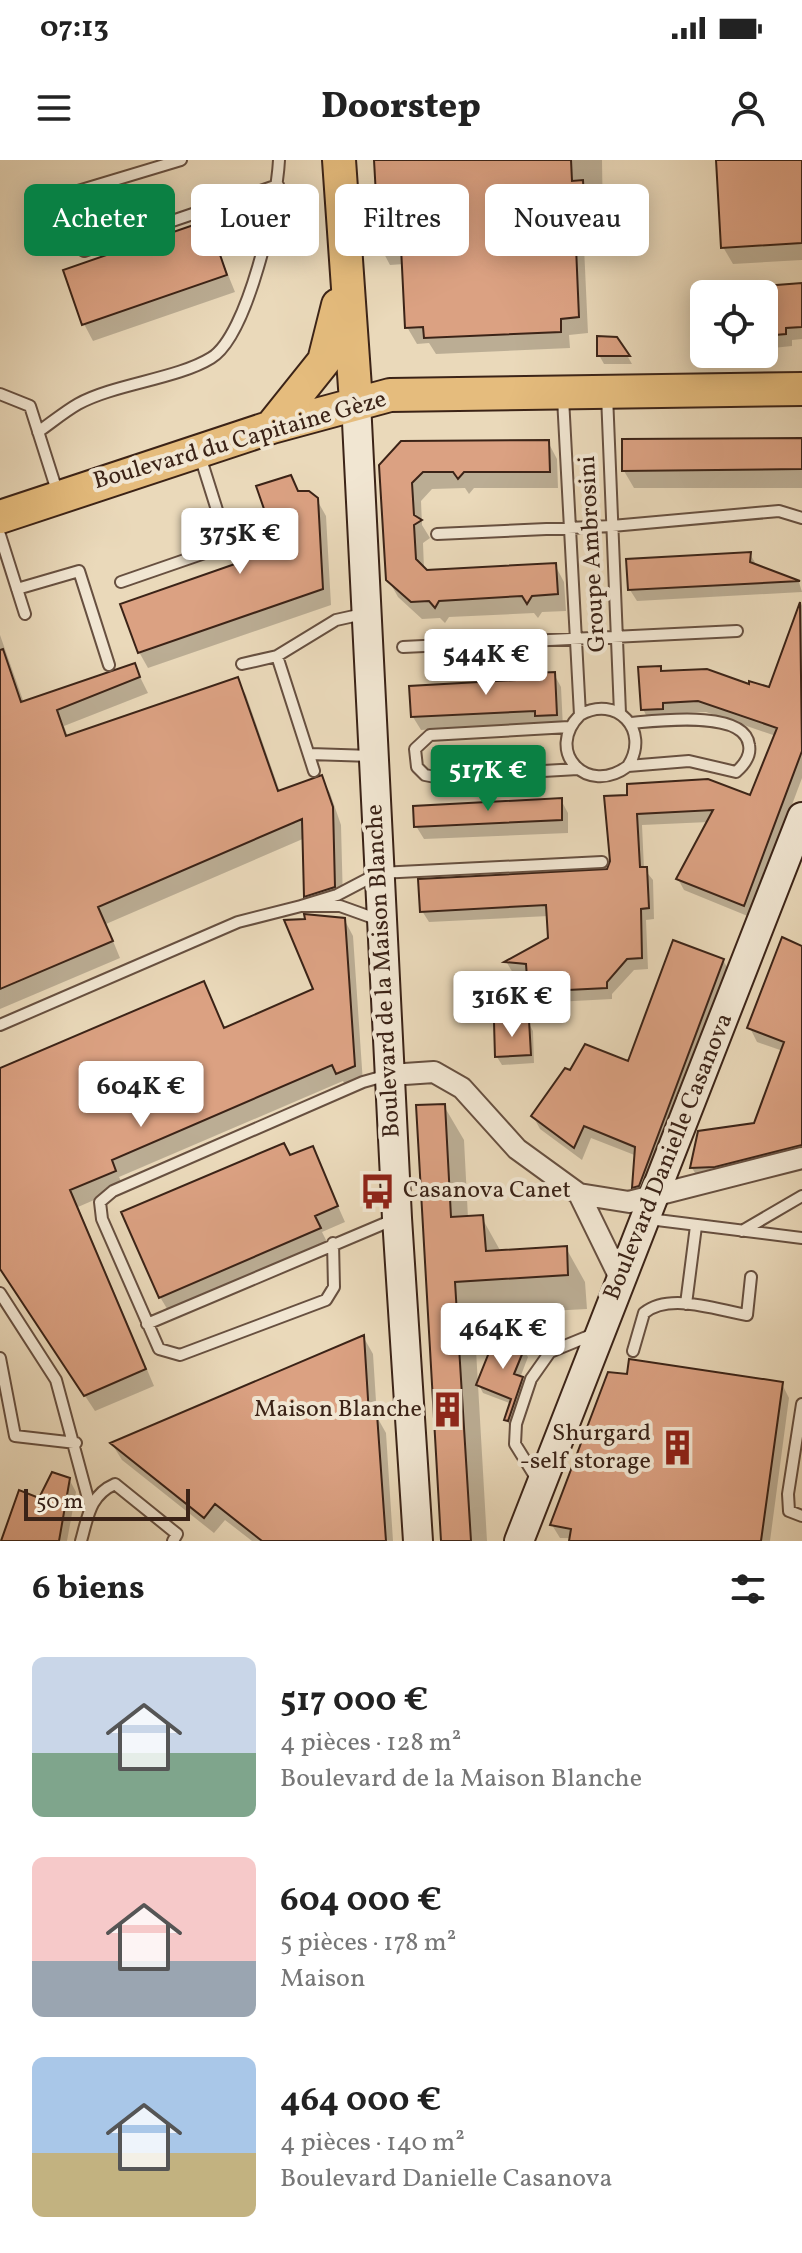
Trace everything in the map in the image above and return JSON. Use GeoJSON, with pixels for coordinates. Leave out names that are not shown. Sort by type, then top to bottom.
{"type":"FeatureCollection","features":[{"type":"Feature","properties":{"kind":"main road"},"geometry":{"type":"LineString","coordinates":[[339,160],[341,184]]}},
{"type":"Feature","properties":{"kind":"main road"},"geometry":{"type":"LineString","coordinates":[[272,427],[324,361],[335,326],[345,256]]}},
{"type":"Feature","properties":{"kind":"main road"},"geometry":{"type":"LineString","coordinates":[[347,256],[356,402]]}},
{"type":"Feature","properties":{"kind":"main road","name":"Boulevard du Capitaine Gèze"},"geometry":{"type":"LineString","coordinates":[[0,517],[272,427],[390,395],[793,392]]}},
{"type":"Feature","properties":{"kind":"street","name":"Boulevard de la Maison Blanche"},"geometry":{"type":"LineString","coordinates":[[356,402],[397,1218],[418,1541]]}},
{"type":"Feature","properties":{"kind":"street","name":"Boulevard Danielle Casanova"},"geometry":{"type":"LineString","coordinates":[[519,1541],[539,1483],[802,817]]}},
{"type":"Feature","properties":{"kind":"street"},"geometry":{"type":"LineString","coordinates":[[390,1075],[434,1072],[449,1078],[517,1149],[579,1194],[617,1202],[650,1208],[802,1158]]}},
{"type":"Feature","properties":{"kind":"street"},"geometry":{"type":"LineString","coordinates":[[579,1194],[621,1280]]}},
{"type":"Feature","properties":{"kind":"lane"},"geometry":{"type":"LineString","coordinates":[[181,160],[78,191],[65,207],[75,246],[84,251],[191,215]]}},
{"type":"Feature","properties":{"kind":"lane"},"geometry":{"type":"LineString","coordinates":[[278,184],[279,160]]}},
{"type":"Feature","properties":{"kind":"lane"},"geometry":{"type":"LineString","coordinates":[[38,432],[79,403],[211,358],[228,341],[249,291],[259,256]]}},
{"type":"Feature","properties":{"kind":"lane","name":"Groupe Ambrosini"},"geometry":{"type":"LineString","coordinates":[[562,393],[580,715]]}},
{"type":"Feature","properties":{"kind":"lane","name":"Groupe Ambrosini"},"geometry":{"type":"LineString","coordinates":[[607,393],[620,713]]}},
{"type":"Feature","properties":{"kind":"lane"},"geometry":{"type":"LineString","coordinates":[[0,394],[30,406],[59,496]]}},
{"type":"Feature","properties":{"kind":"lane"},"geometry":{"type":"LineString","coordinates":[[121,582],[228,545],[198,451]]}},
{"type":"Feature","properties":{"kind":"lane"},"geometry":{"type":"LineString","coordinates":[[437,534],[612,526],[779,511],[802,518]]}},
{"type":"Feature","properties":{"kind":"lane"},"geometry":{"type":"LineString","coordinates":[[0,535],[25,614]]}},
{"type":"Feature","properties":{"kind":"lane"},"geometry":{"type":"LineString","coordinates":[[17,589],[79,571],[109,665]]}},
{"type":"Feature","properties":{"kind":"lane"},"geometry":{"type":"LineString","coordinates":[[242,664],[277,656],[336,620],[365,613]]}},
{"type":"Feature","properties":{"kind":"lane"},"geometry":{"type":"LineString","coordinates":[[403,647],[737,631]]}},
{"type":"Feature","properties":{"kind":"lane"},"geometry":{"type":"LineString","coordinates":[[277,656],[314,771]]}},
{"type":"Feature","properties":{"kind":"lane"},"geometry":{"type":"LineString","coordinates":[[578,769],[567,750],[569,727],[580,715],[600,707],[620,713],[631,723],[637,744],[628,766]]}},
{"type":"Feature","properties":{"kind":"lane"},"geometry":{"type":"LineString","coordinates":[[569,727],[430,735],[415,749],[415,760],[425,775],[435,777],[578,769],[604,778],[628,766],[689,761],[736,772],[750,750],[749,739],[742,732],[710,720],[631,723]]}},
{"type":"Feature","properties":{"kind":"lane"},"geometry":{"type":"LineString","coordinates":[[310,754],[372,756]]}},
{"type":"Feature","properties":{"kind":"lane"},"geometry":{"type":"LineString","coordinates":[[0,1025],[238,922],[337,895],[379,873],[602,862]]}},
{"type":"Feature","properties":{"kind":"lane"},"geometry":{"type":"LineString","coordinates":[[301,906],[340,906],[381,920]]}},
{"type":"Feature","properties":{"kind":"lane"},"geometry":{"type":"LineString","coordinates":[[333,1243],[334,1287],[326,1300],[180,1355],[159,1349],[102,1219],[100,1202],[113,1191],[363,1082],[390,1075]]}},
{"type":"Feature","properties":{"kind":"lane"},"geometry":{"type":"LineString","coordinates":[[742,1231],[802,1196]]}},
{"type":"Feature","properties":{"kind":"lane"},"geometry":{"type":"LineString","coordinates":[[650,1208],[696,1226],[802,1238]]}},
{"type":"Feature","properties":{"kind":"lane"},"geometry":{"type":"LineString","coordinates":[[147,1324],[397,1218]]}},
{"type":"Feature","properties":{"kind":"lane"},"geometry":{"type":"LineString","coordinates":[[686,1304],[696,1226]]}},
{"type":"Feature","properties":{"kind":"lane"},"geometry":{"type":"LineString","coordinates":[[633,1351],[644,1313],[661,1304],[686,1304],[747,1315],[751,1277]]}},
{"type":"Feature","properties":{"kind":"lane"},"geometry":{"type":"LineString","coordinates":[[0,1293],[56,1380],[76,1443],[90,1506]]}},
{"type":"Feature","properties":{"kind":"lane"},"geometry":{"type":"LineString","coordinates":[[539,1483],[515,1444],[516,1424],[531,1379],[550,1352],[599,1331]]}},
{"type":"Feature","properties":{"kind":"lane"},"geometry":{"type":"LineString","coordinates":[[0,1358],[15,1436],[76,1443]]}},
{"type":"Feature","properties":{"kind":"lane"},"geometry":{"type":"LineString","coordinates":[[802,1404],[788,1494],[789,1511],[802,1516]]}},
{"type":"Feature","properties":{"kind":"lane"},"geometry":{"type":"LineString","coordinates":[[81,1541],[90,1506],[99,1491],[115,1484],[177,1534],[173,1541]]}},
{"type":"Feature","properties":{"kind":"building"},"geometry":{"type":"Polygon","coordinates":[[[374,160],[571,160],[572,181],[583,180],[583,184],[485,184],[485,256],[576,256],[579,317],[561,319],[561,332],[424,338],[423,327],[405,328],[401,256],[469,256],[469,184],[375,184],[374,160]]]}},
{"type":"Feature","properties":{"kind":"building"},"geometry":{"type":"Polygon","coordinates":[[[716,160],[802,160],[802,243],[721,248],[716,160]]]}},
{"type":"Feature","properties":{"kind":"building"},"geometry":{"type":"Polygon","coordinates":[[[191,226],[191,256],[220,256],[227,275],[82,325],[63,270],[104,256],[175,256],[175,231],[191,226]]]}},
{"type":"Feature","properties":{"kind":"building"},"geometry":{"type":"Polygon","coordinates":[[[802,283],[802,327],[786,328],[786,334],[778,335],[778,285],[802,283]]]}},
{"type":"Feature","properties":{"kind":"building"},"geometry":{"type":"Polygon","coordinates":[[[597,336],[617,337],[630,356],[597,356],[597,336]]]}},
{"type":"Feature","properties":{"kind":"building"},"geometry":{"type":"Polygon","coordinates":[[[802,438],[802,469],[622,471],[622,439],[802,438]]]}},
{"type":"Feature","properties":{"kind":"building"},"geometry":{"type":"Polygon","coordinates":[[[549,440],[550,472],[464,472],[458,479],[453,472],[423,472],[412,483],[414,515],[422,520],[414,525],[416,559],[427,570],[556,563],[558,594],[532,596],[527,604],[522,596],[439,601],[435,608],[429,601],[411,602],[386,580],[379,465],[401,441],[549,440]]]}},
{"type":"Feature","properties":{"kind":"building"},"geometry":{"type":"Polygon","coordinates":[[[291,475],[298,491],[309,491],[318,498],[323,589],[138,653],[120,604],[278,549],[256,486],[291,475]]]}},
{"type":"Feature","properties":{"kind":"building"},"geometry":{"type":"Polygon","coordinates":[[[751,552],[750,562],[800,581],[628,590],[626,559],[751,552]]]}},
{"type":"Feature","properties":{"kind":"building"},"geometry":{"type":"Polygon","coordinates":[[[800,602],[802,751],[744,906],[676,879],[713,810],[637,814],[640,867],[647,867],[649,908],[641,909],[642,958],[627,959],[607,982],[607,988],[528,992],[526,964],[504,962],[548,938],[546,905],[420,912],[418,879],[607,869],[610,861],[604,796],[627,795],[627,784],[708,779],[750,795],[777,728],[698,701],[663,703],[663,709],[641,710],[638,667],[661,666],[661,671],[707,669],[749,684],[749,681],[769,687],[800,602]]]}},
{"type":"Feature","properties":{"kind":"building"},"geometry":{"type":"Polygon","coordinates":[[[3,649],[21,702],[135,663],[140,677],[57,710],[66,736],[238,677],[278,791],[322,775],[333,807],[335,887],[304,897],[302,819],[98,907],[113,941],[0,989],[0,650],[3,649]]]}},
{"type":"Feature","properties":{"kind":"building"},"geometry":{"type":"Polygon","coordinates":[[[555,672],[557,715],[535,716],[535,711],[411,717],[409,686],[533,679],[533,673],[555,672]]]}},
{"type":"Feature","properties":{"kind":"building"},"geometry":{"type":"Polygon","coordinates":[[[562,798],[562,820],[414,827],[413,806],[562,798]]]}},
{"type":"Feature","properties":{"kind":"building"},"geometry":{"type":"Polygon","coordinates":[[[304,914],[345,918],[355,1066],[336,1074],[332,1065],[112,1160],[116,1171],[70,1190],[146,1369],[84,1396],[0,1269],[0,1068],[204,981],[224,1028],[313,989],[284,920],[305,919],[304,914]]]}},
{"type":"Feature","properties":{"kind":"building"},"geometry":{"type":"Polygon","coordinates":[[[782,937],[802,946],[802,1145],[715,1167],[690,1168],[698,1131],[754,1123],[784,1042],[747,1028],[782,937]]]}},
{"type":"Feature","properties":{"kind":"building"},"geometry":{"type":"Polygon","coordinates":[[[673,940],[724,959],[639,1186],[632,1188],[635,1147],[584,1126],[574,1148],[531,1116],[565,1068],[570,1070],[585,1044],[628,1061],[673,940]]]}},
{"type":"Feature","properties":{"kind":"building"},"geometry":{"type":"Polygon","coordinates":[[[529,1020],[531,1055],[495,1057],[494,1022],[529,1020]]]}},
{"type":"Feature","properties":{"kind":"building","name":"Maison Blanche"},"geometry":{"type":"Polygon","coordinates":[[[445,1104],[451,1217],[483,1215],[486,1251],[567,1246],[568,1275],[455,1282],[471,1541],[441,1541],[416,1105],[445,1104]]]}},
{"type":"Feature","properties":{"kind":"building"},"geometry":{"type":"Polygon","coordinates":[[[284,1143],[290,1155],[313,1146],[338,1206],[315,1216],[321,1228],[159,1298],[121,1212],[284,1143]]]}},
{"type":"Feature","properties":{"kind":"building"},"geometry":{"type":"Polygon","coordinates":[[[364,1335],[369,1415],[377,1414],[386,1541],[262,1541],[215,1504],[204,1518],[110,1443],[364,1335]]]}},
{"type":"Feature","properties":{"kind":"building"},"geometry":{"type":"Polygon","coordinates":[[[496,1335],[525,1347],[514,1374],[523,1377],[508,1421],[504,1420],[511,1399],[476,1385],[496,1335]]]}},
{"type":"Feature","properties":{"kind":"building","name":"Shurgard -self storage"},"geometry":{"type":"Polygon","coordinates":[[[629,1359],[783,1382],[761,1541],[569,1541],[571,1529],[550,1525],[608,1372],[627,1374],[629,1359]]]}},
{"type":"Feature","properties":{"kind":"building"},"geometry":{"type":"Polygon","coordinates":[[[52,1472],[70,1478],[59,1541],[1,1541],[19,1490],[39,1498],[52,1472]]]}},
{"type":"Feature","properties":{"kind":"place","name":"Casanova Canet"},"geometry":{"type":"Point","coordinates":[377,1191]}},
{"type":"Feature","properties":{"kind":"place","name":"Maison Blanche"},"geometry":{"type":"Point","coordinates":[448,1410]}},
{"type":"Feature","properties":{"kind":"place","name":"Shurgard -self storage"},"geometry":{"type":"Point","coordinates":[677,1448]}}]}
